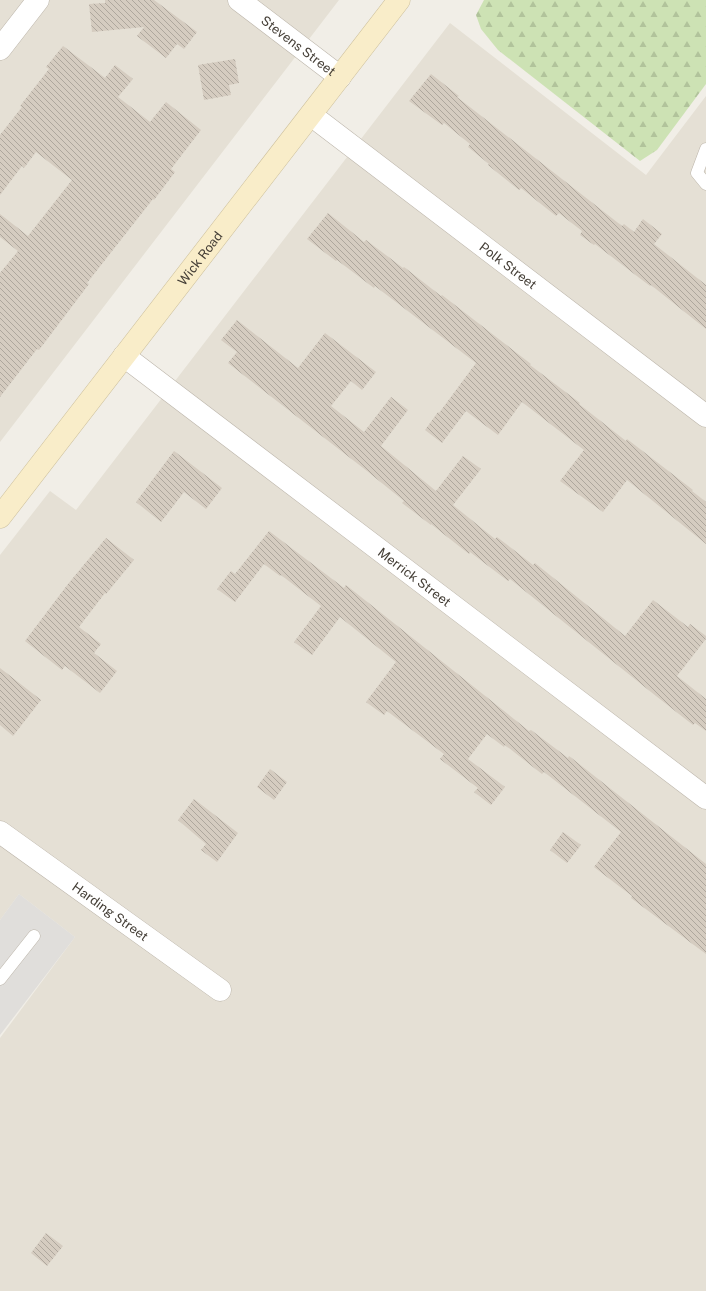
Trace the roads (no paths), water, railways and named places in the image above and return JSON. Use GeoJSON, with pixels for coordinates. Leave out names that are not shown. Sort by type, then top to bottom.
{"type":"FeatureCollection","features":[{"type":"Feature","properties":{"kind":"street"},"geometry":{"type":"LineString","coordinates":[[0,49],[38,0]]}},
{"type":"Feature","properties":{"kind":"street","name":"Stevens Street"},"geometry":{"type":"LineString","coordinates":[[239,0],[340,77]]}},
{"type":"Feature","properties":{"kind":"street","name":"Wick Road"},"geometry":{"type":"LineString","coordinates":[[0,516],[399,0]]}},
{"type":"Feature","properties":{"kind":"street","name":"Polk Street"},"geometry":{"type":"LineString","coordinates":[[311,115],[706,416]]}},
{"type":"Feature","properties":{"kind":"street","name":"Merrick Street"},"geometry":{"type":"LineString","coordinates":[[124,356],[706,798]]}},
{"type":"Feature","properties":{"kind":"street","name":"Harding Street"},"geometry":{"type":"LineString","coordinates":[[0,832],[220,990]]}},
{"type":"Feature","properties":{"kind":"lane"},"geometry":{"type":"LineString","coordinates":[[706,149],[697,173],[706,184]]}},
{"type":"Feature","properties":{"kind":"lane"},"geometry":{"type":"LineString","coordinates":[[0,979],[34,936]]}}]}
